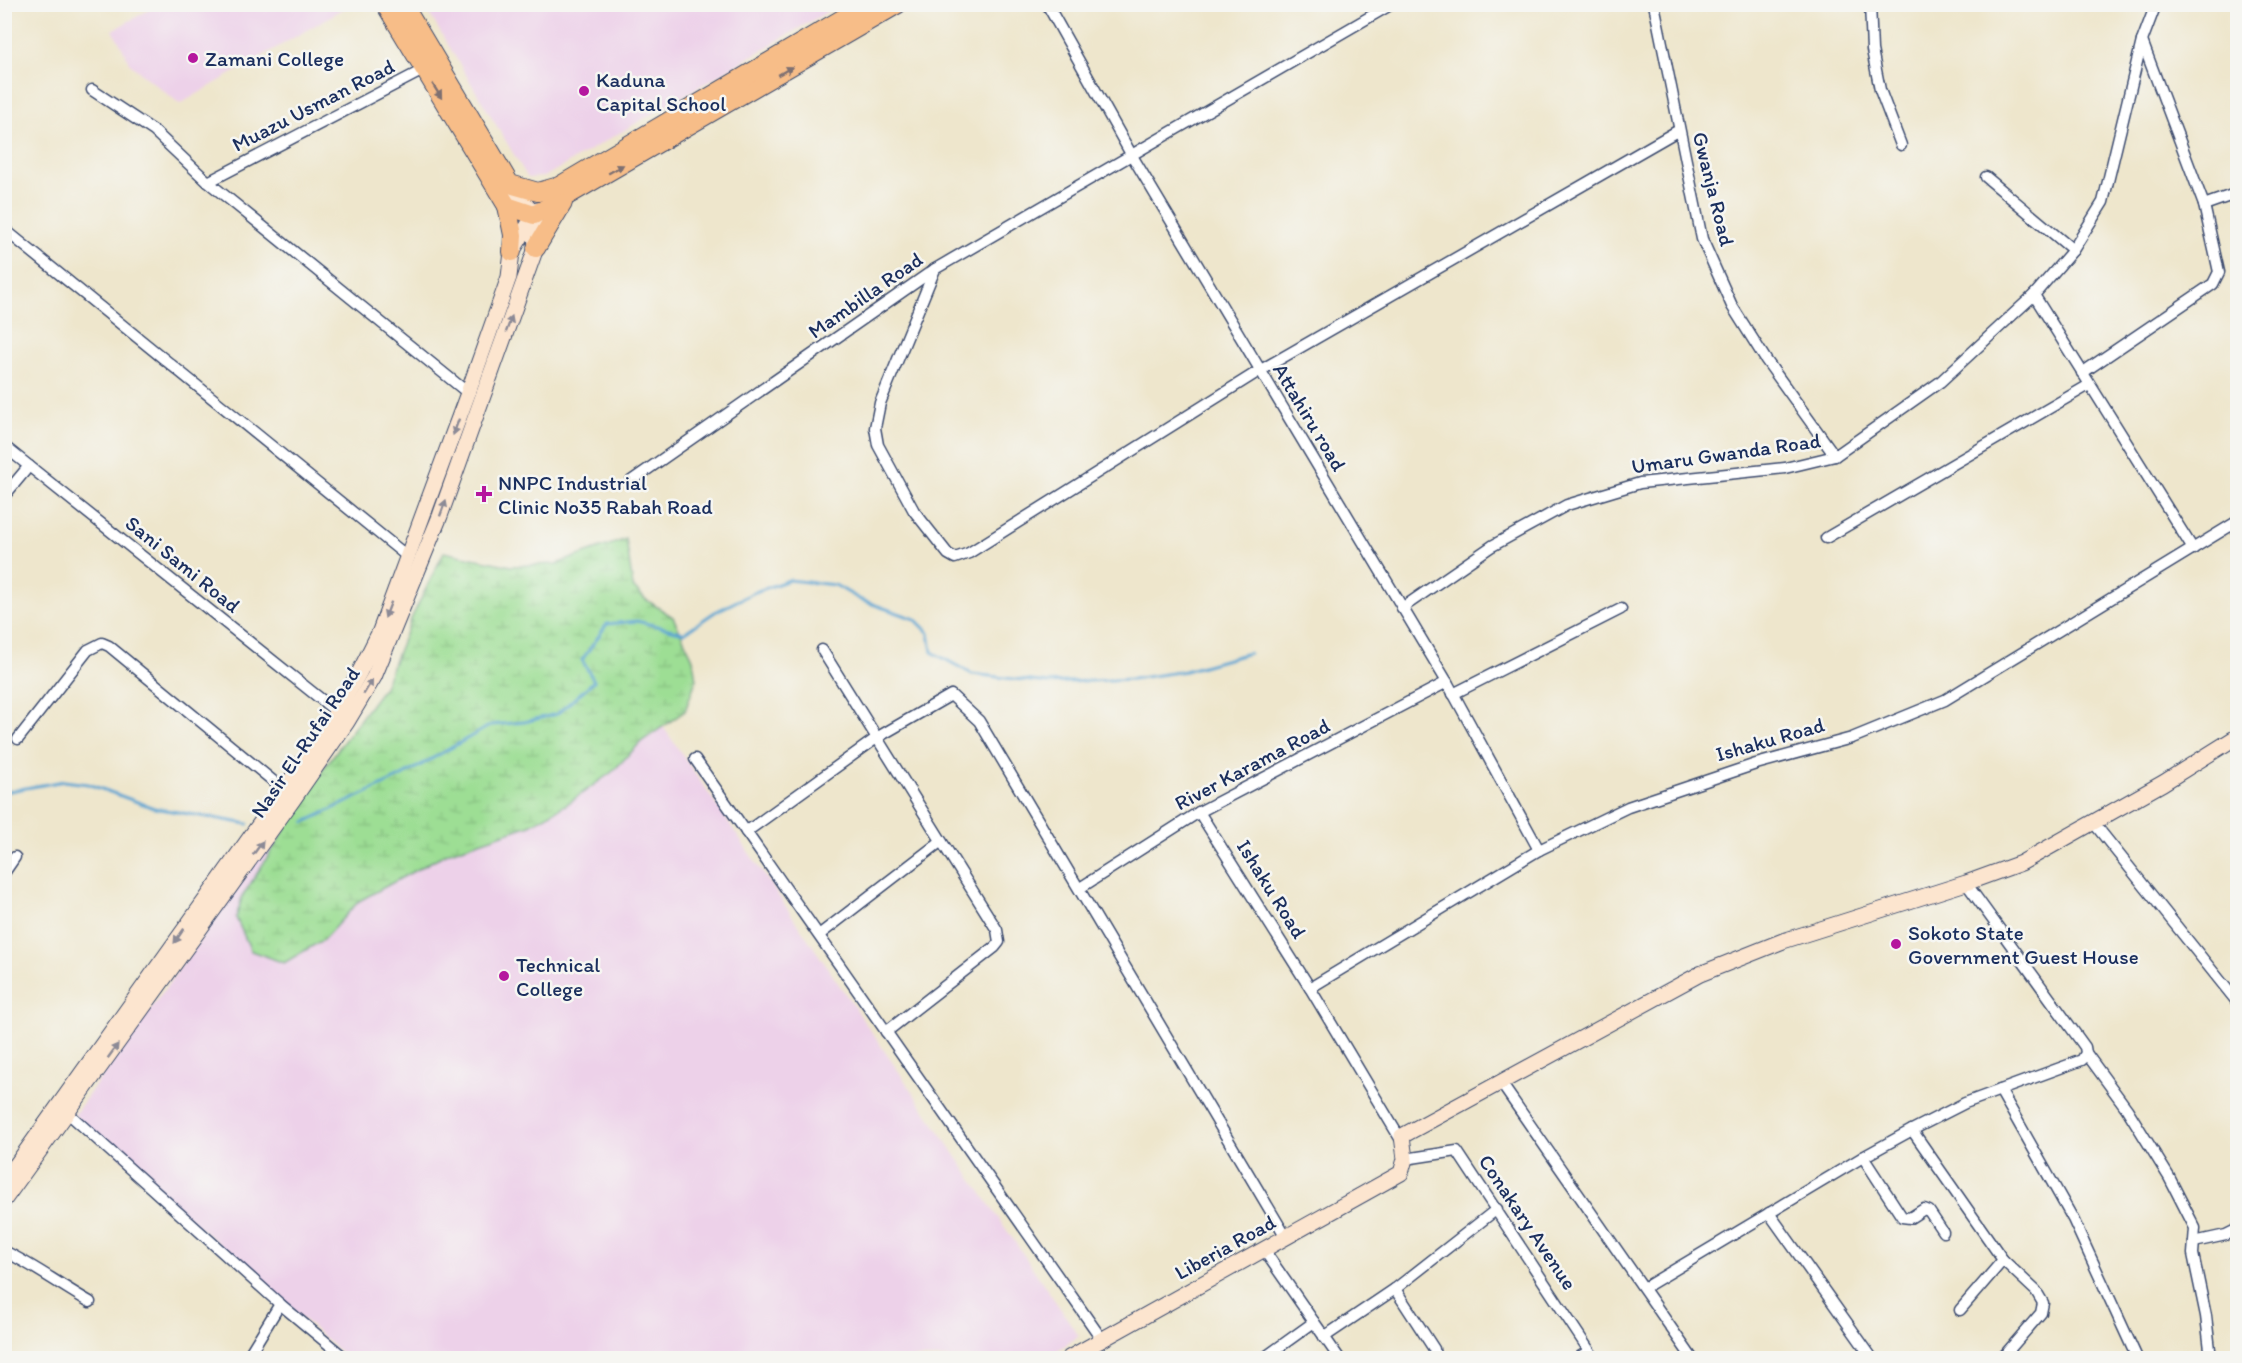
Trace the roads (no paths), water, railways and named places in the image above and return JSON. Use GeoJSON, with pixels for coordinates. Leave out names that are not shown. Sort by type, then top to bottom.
{"type":"FeatureCollection","features":[{"type":"Feature","properties":{"kind":"main road"},"geometry":{"type":"LineString","coordinates":[[386,4],[510,184],[534,215]]}},
{"type":"Feature","properties":{"kind":"main road"},"geometry":{"type":"LineString","coordinates":[[403,4],[430,66],[507,206],[513,235],[512,252]]}},
{"type":"Feature","properties":{"kind":"main road"},"geometry":{"type":"LineString","coordinates":[[534,215],[563,193],[669,130],[867,4]]}},
{"type":"Feature","properties":{"kind":"main road"},"geometry":{"type":"LineString","coordinates":[[669,130],[898,4]]}},
{"type":"Feature","properties":{"kind":"main road"},"geometry":{"type":"LineString","coordinates":[[510,184],[538,192],[563,193]]}},
{"type":"Feature","properties":{"kind":"main road"},"geometry":{"type":"LineString","coordinates":[[537,248],[563,193]]}},
{"type":"Feature","properties":{"kind":"main road"},"geometry":{"type":"LineString","coordinates":[[507,206],[534,215]]}},
{"type":"Feature","properties":{"kind":"main road","name":"Nasir El-Rufai Road"},"geometry":{"type":"LineString","coordinates":[[4,1182],[347,722],[374,677],[440,516],[537,248],[534,215]]}},
{"type":"Feature","properties":{"kind":"main road","name":"Nasir El-Rufai Road"},"geometry":{"type":"LineString","coordinates":[[4,1200],[68,1113],[219,892],[337,712],[380,631],[509,277],[512,252],[534,215]]}},
{"type":"Feature","properties":{"kind":"main road"},"geometry":{"type":"LineString","coordinates":[[1401,1140],[1402,1136],[1700,974],[1783,942],[1966,883],[2021,862],[2163,783],[2238,736]]}},
{"type":"Feature","properties":{"kind":"main road","name":"Ishaku Road"},"geometry":{"type":"LineString","coordinates":[[1401,1140],[1403,1166]]}},
{"type":"Feature","properties":{"kind":"main road","name":"Liberia Road"},"geometry":{"type":"LineString","coordinates":[[1079,1356],[1101,1338],[1264,1250],[1403,1166]]}},
{"type":"Feature","properties":{"kind":"street","name":"Attahiru road"},"geometry":{"type":"LineString","coordinates":[[1047,4],[1131,154],[1259,371],[1447,682],[1539,850]]}},
{"type":"Feature","properties":{"kind":"street","name":"Mambilla Road"},"geometry":{"type":"LineString","coordinates":[[631,482],[935,269],[1392,4]]}},
{"type":"Feature","properties":{"kind":"street","name":"Gwanja Road"},"geometry":{"type":"LineString","coordinates":[[1654,4],[1702,239],[1732,306],[1766,360],[1835,456]]}},
{"type":"Feature","properties":{"kind":"street"},"geometry":{"type":"LineString","coordinates":[[1870,4],[1872,50],[1880,90],[1901,145]]}},
{"type":"Feature","properties":{"kind":"street","name":"Umaru Gwanda Road"},"geometry":{"type":"LineString","coordinates":[[1401,608],[1492,546],[1567,505],[1640,483],[1785,468],[1835,456],[1940,381],[2034,295],[2073,250],[2103,202],[2142,41],[2156,4]]}},
{"type":"Feature","properties":{"kind":"street"},"geometry":{"type":"LineString","coordinates":[[2082,373],[2212,284],[2219,272],[2204,205],[2142,41]]}},
{"type":"Feature","properties":{"kind":"street","name":"Muazu Usman Road"},"geometry":{"type":"LineString","coordinates":[[208,182],[430,66]]}},
{"type":"Feature","properties":{"kind":"street"},"geometry":{"type":"LineString","coordinates":[[92,90],[154,131],[208,182],[468,393]]}},
{"type":"Feature","properties":{"kind":"street"},"geometry":{"type":"LineString","coordinates":[[935,269],[880,403],[875,428],[878,445],[914,511],[948,554],[955,558],[969,553],[1259,371],[1679,129]]}},
{"type":"Feature","properties":{"kind":"street"},"geometry":{"type":"LineString","coordinates":[[1986,177],[2073,250]]}},
{"type":"Feature","properties":{"kind":"street"},"geometry":{"type":"LineString","coordinates":[[2204,205],[2238,193]]}},
{"type":"Feature","properties":{"kind":"street"},"geometry":{"type":"LineString","coordinates":[[4,229],[408,557]]}},
{"type":"Feature","properties":{"kind":"street"},"geometry":{"type":"LineString","coordinates":[[2034,295],[2193,549]]}},
{"type":"Feature","properties":{"kind":"street"},"geometry":{"type":"LineString","coordinates":[[1826,538],[2089,385]]}},
{"type":"Feature","properties":{"kind":"street","name":"Sani Sami Road"},"geometry":{"type":"LineString","coordinates":[[4,446],[337,712]]}},
{"type":"Feature","properties":{"kind":"street"},"geometry":{"type":"LineString","coordinates":[[4,496],[29,466]]}},
{"type":"Feature","properties":{"kind":"street","name":"Ishaku Road"},"geometry":{"type":"LineString","coordinates":[[1310,988],[1539,850],[1628,807],[1670,792],[1852,738],[1945,700],[2238,522]]}},
{"type":"Feature","properties":{"kind":"street"},"geometry":{"type":"LineString","coordinates":[[1453,694],[1622,609]]}},
{"type":"Feature","properties":{"kind":"street"},"geometry":{"type":"LineString","coordinates":[[18,739],[88,650],[102,643],[109,646],[284,790]]}},
{"type":"Feature","properties":{"kind":"street"},"geometry":{"type":"LineString","coordinates":[[822,650],[997,930],[999,942],[995,947],[886,1032]]}},
{"type":"Feature","properties":{"kind":"street","name":"River Karama Road"},"geometry":{"type":"LineString","coordinates":[[1080,888],[1198,812],[1447,682]]}},
{"type":"Feature","properties":{"kind":"street"},"geometry":{"type":"LineString","coordinates":[[746,832],[878,737],[951,695],[979,721],[1286,1237]]}},
{"type":"Feature","properties":{"kind":"street"},"geometry":{"type":"LineString","coordinates":[[695,759],[1101,1338]]}},
{"type":"Feature","properties":{"kind":"street","name":"Ishaku Road"},"geometry":{"type":"LineString","coordinates":[[1198,812],[1310,988],[1401,1140]]}},
{"type":"Feature","properties":{"kind":"street"},"geometry":{"type":"LineString","coordinates":[[2093,822],[2238,1003]]}},
{"type":"Feature","properties":{"kind":"street"},"geometry":{"type":"LineString","coordinates":[[819,935],[940,842]]}},
{"type":"Feature","properties":{"kind":"street"},"geometry":{"type":"LineString","coordinates":[[4,873],[15,857]]}},
{"type":"Feature","properties":{"kind":"street"},"geometry":{"type":"LineString","coordinates":[[1966,883],[2085,1047],[2086,1053],[2127,1109],[2169,1177],[2195,1228],[2193,1254],[2206,1316],[2211,1359]]}},
{"type":"Feature","properties":{"kind":"street"},"geometry":{"type":"LineString","coordinates":[[1644,1288],[1863,1156],[1965,1103],[2082,1060],[2086,1053]]}},
{"type":"Feature","properties":{"kind":"street"},"geometry":{"type":"LineString","coordinates":[[1501,1083],[1692,1359]]}},
{"type":"Feature","properties":{"kind":"street"},"geometry":{"type":"LineString","coordinates":[[2000,1090],[2073,1219],[2137,1359]]}},
{"type":"Feature","properties":{"kind":"street"},"geometry":{"type":"LineString","coordinates":[[68,1113],[280,1305],[345,1359]]}},
{"type":"Feature","properties":{"kind":"street"},"geometry":{"type":"LineString","coordinates":[[1912,1130],[2003,1260],[2036,1291],[2043,1303],[2041,1313],[2002,1359]]}},
{"type":"Feature","properties":{"kind":"street","name":"Conakary Avenue"},"geometry":{"type":"LineString","coordinates":[[1403,1166],[1457,1151],[1592,1355]]}},
{"type":"Feature","properties":{"kind":"street"},"geometry":{"type":"LineString","coordinates":[[1863,1156],[1902,1217],[1910,1218],[1923,1209],[1929,1211],[1943,1232]]}},
{"type":"Feature","properties":{"kind":"street"},"geometry":{"type":"LineString","coordinates":[[1324,1337],[1395,1289],[1497,1209]]}},
{"type":"Feature","properties":{"kind":"street"},"geometry":{"type":"LineString","coordinates":[[1769,1213],[1872,1359]]}},
{"type":"Feature","properties":{"kind":"street"},"geometry":{"type":"LineString","coordinates":[[2194,1242],[2226,1235],[2238,1229]]}},
{"type":"Feature","properties":{"kind":"street"},"geometry":{"type":"LineString","coordinates":[[1264,1250],[1339,1359]]}},
{"type":"Feature","properties":{"kind":"street"},"geometry":{"type":"LineString","coordinates":[[4,1251],[41,1269],[63,1287],[90,1302]]}},
{"type":"Feature","properties":{"kind":"street"},"geometry":{"type":"LineString","coordinates":[[1960,1310],[2003,1260]]}},
{"type":"Feature","properties":{"kind":"street"},"geometry":{"type":"LineString","coordinates":[[1395,1289],[1434,1349],[1435,1359]]}},
{"type":"Feature","properties":{"kind":"street"},"geometry":{"type":"LineString","coordinates":[[247,1359],[280,1305]]}},
{"type":"Feature","properties":{"kind":"street"},"geometry":{"type":"LineString","coordinates":[[1264,1359],[1314,1322]]}},
{"type":"Feature","properties":{"kind":"street"},"geometry":{"type":"LineString","coordinates":[[1578,1359],[1592,1355]]}},
{"type":"Feature","properties":{"kind":"waterway"},"geometry":{"type":"LineString","coordinates":[[305,822],[400,777],[491,725],[524,722],[557,714],[594,681],[582,660],[607,624],[637,621],[684,633],[715,612],[755,592],[789,580],[835,585],[861,600],[915,619],[929,633],[932,652],[972,674],[1048,683],[1132,679],[1185,671],[1249,653]]}},
{"type":"Feature","properties":{"kind":"waterway"},"geometry":{"type":"LineString","coordinates":[[4,792],[64,781],[88,784],[154,808],[248,824]]}},
{"type":"Feature","properties":{"kind":"place","name":"Zamani College"},"geometry":{"type":"Point","coordinates":[193,58]}},
{"type":"Feature","properties":{"kind":"place","name":"Kaduna Capital School"},"geometry":{"type":"Point","coordinates":[584,91]}},
{"type":"Feature","properties":{"kind":"place","name":"NNPC Industrial Clinic No35 Rabah Road"},"geometry":{"type":"Point","coordinates":[484,494]}},
{"type":"Feature","properties":{"kind":"place","name":"Sokoto State Government Guest House"},"geometry":{"type":"Point","coordinates":[1896,944]}},
{"type":"Feature","properties":{"kind":"place","name":"Technical College"},"geometry":{"type":"Point","coordinates":[504,976]}}]}
